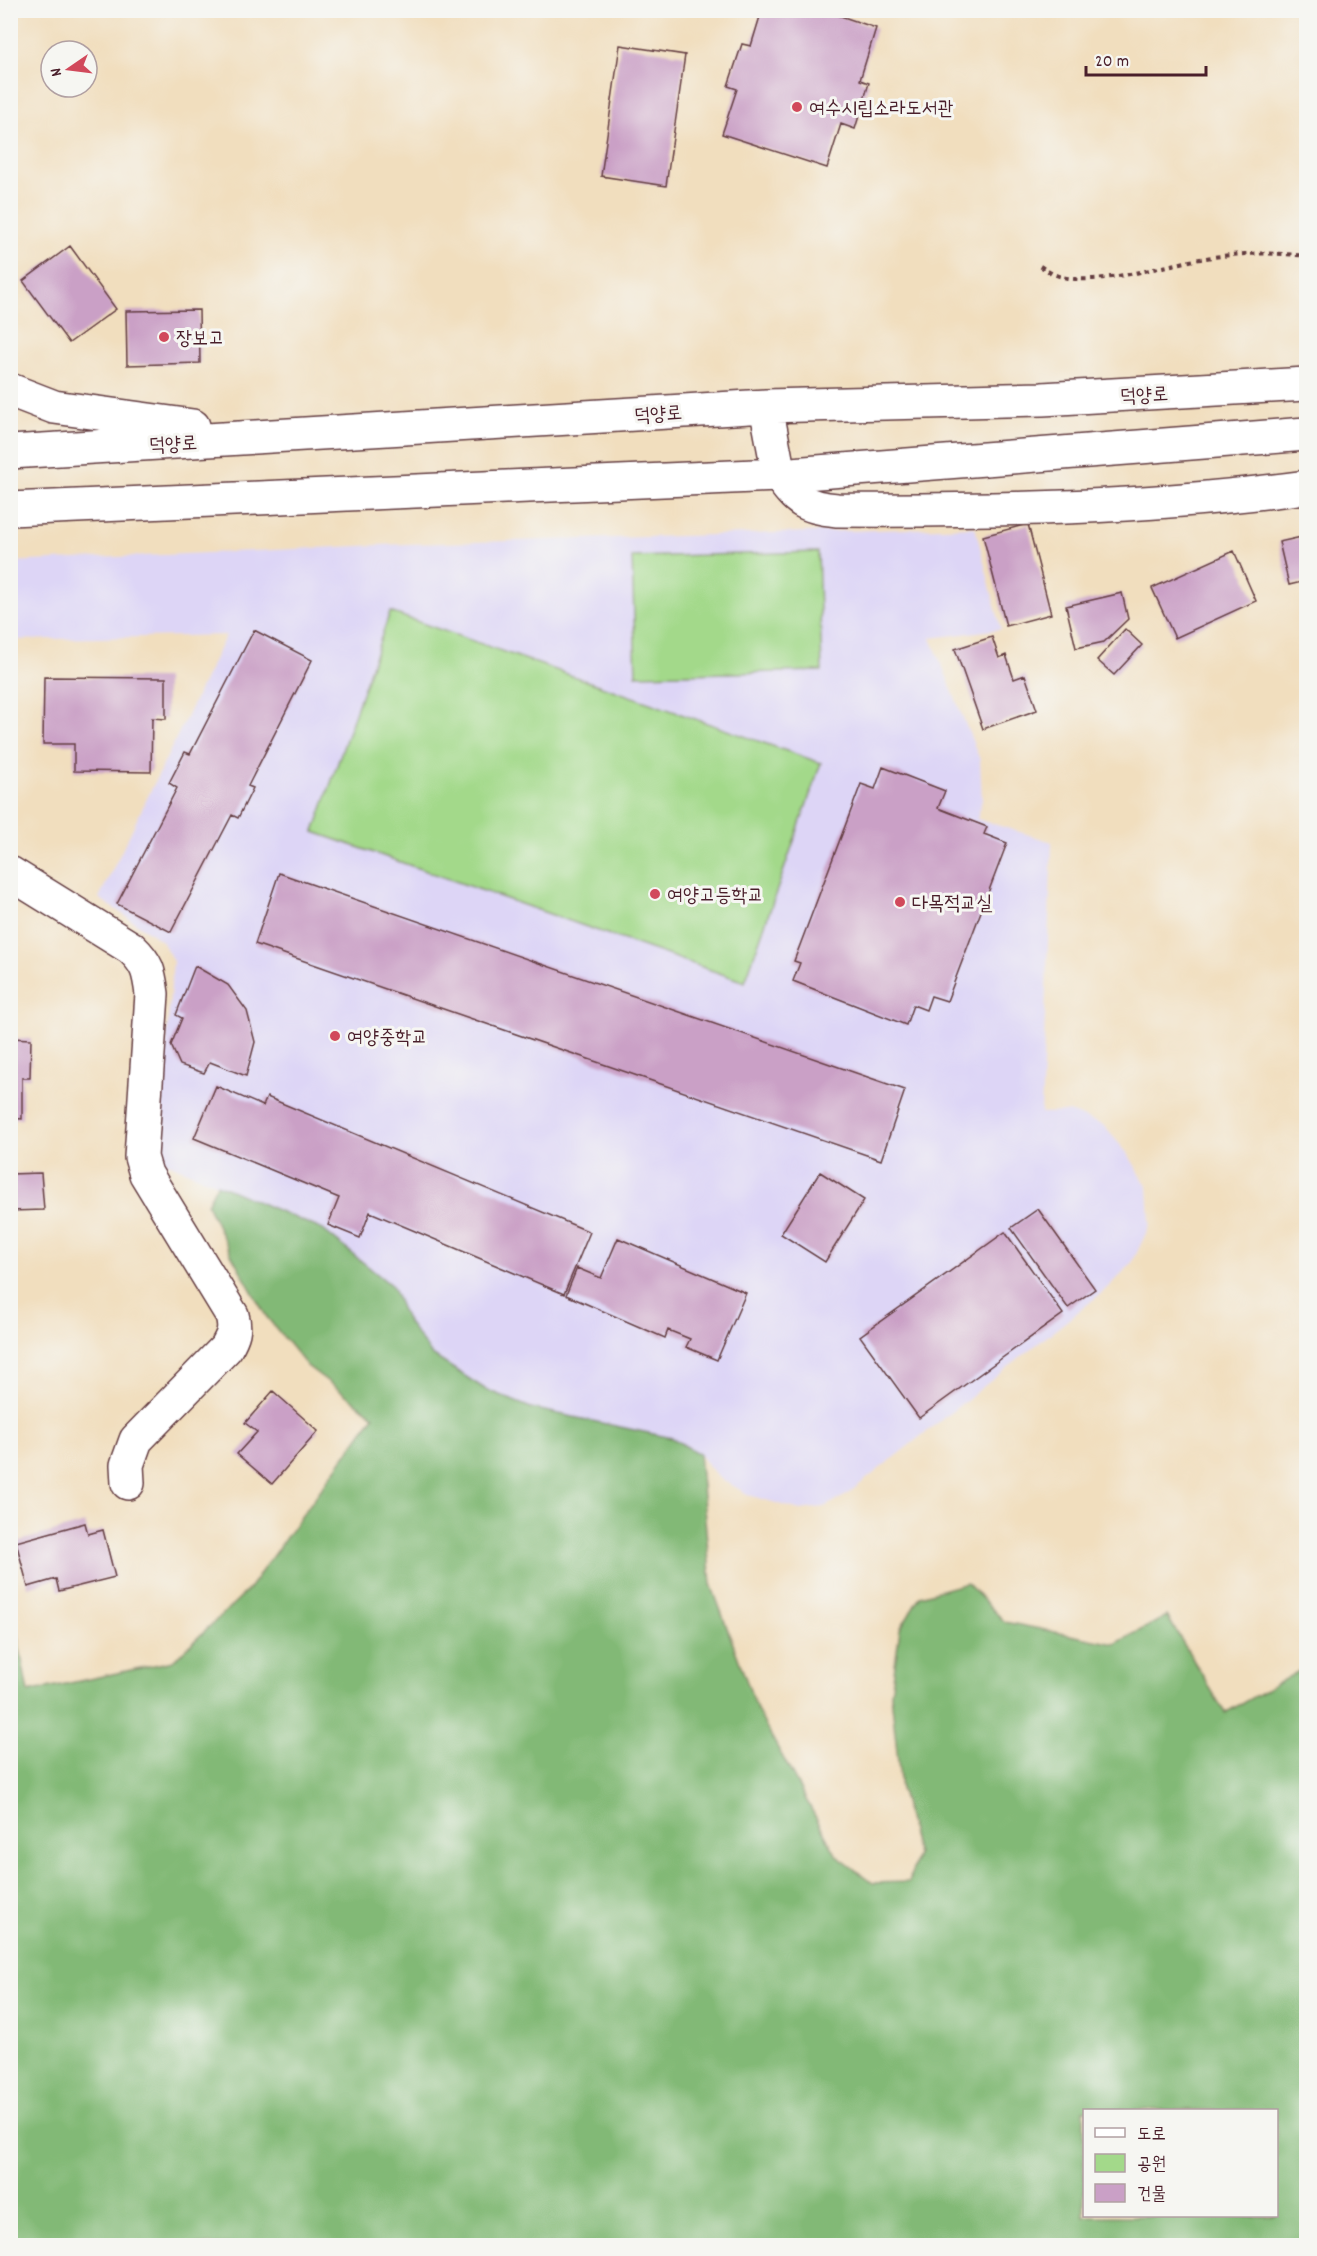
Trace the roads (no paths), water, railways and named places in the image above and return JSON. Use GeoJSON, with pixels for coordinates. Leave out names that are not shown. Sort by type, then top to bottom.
{"type":"FeatureCollection","features":[{"type":"Feature","properties":{"kind":"main road","name":"덕양로"},"geometry":{"type":"LineString","coordinates":[[10,452],[766,406],[1042,399],[1306,384]]}},
{"type":"Feature","properties":{"kind":"main road"},"geometry":{"type":"LineString","coordinates":[[10,390],[54,407],[275,437]]}},
{"type":"Feature","properties":{"kind":"main road"},"geometry":{"type":"LineString","coordinates":[[766,406],[779,475],[793,495],[804,504],[818,508],[951,511],[1099,505],[1248,495],[1306,487]]}},
{"type":"Feature","properties":{"kind":"main road"},"geometry":{"type":"LineString","coordinates":[[10,509],[779,475],[1306,434]]}},
{"type":"Feature","properties":{"kind":"main road"},"geometry":{"type":"LineString","coordinates":[[10,873],[131,948],[143,960],[149,974],[152,994],[141,1157],[146,1174],[232,1316],[235,1325],[233,1335],[225,1348],[136,1440],[127,1465],[128,1483]]}},
{"type":"Feature","properties":{"kind":"place","name":"여수시립소라도서관"},"geometry":{"type":"Point","coordinates":[797,107]}},
{"type":"Feature","properties":{"kind":"place","name":"장보고"},"geometry":{"type":"Point","coordinates":[164,337]}},
{"type":"Feature","properties":{"kind":"place","name":"여양고등학교"},"geometry":{"type":"Point","coordinates":[655,894]}},
{"type":"Feature","properties":{"kind":"place","name":"다목적교실"},"geometry":{"type":"Point","coordinates":[900,902]}},
{"type":"Feature","properties":{"kind":"place","name":"여양중학교"},"geometry":{"type":"Point","coordinates":[335,1036]}}]}
